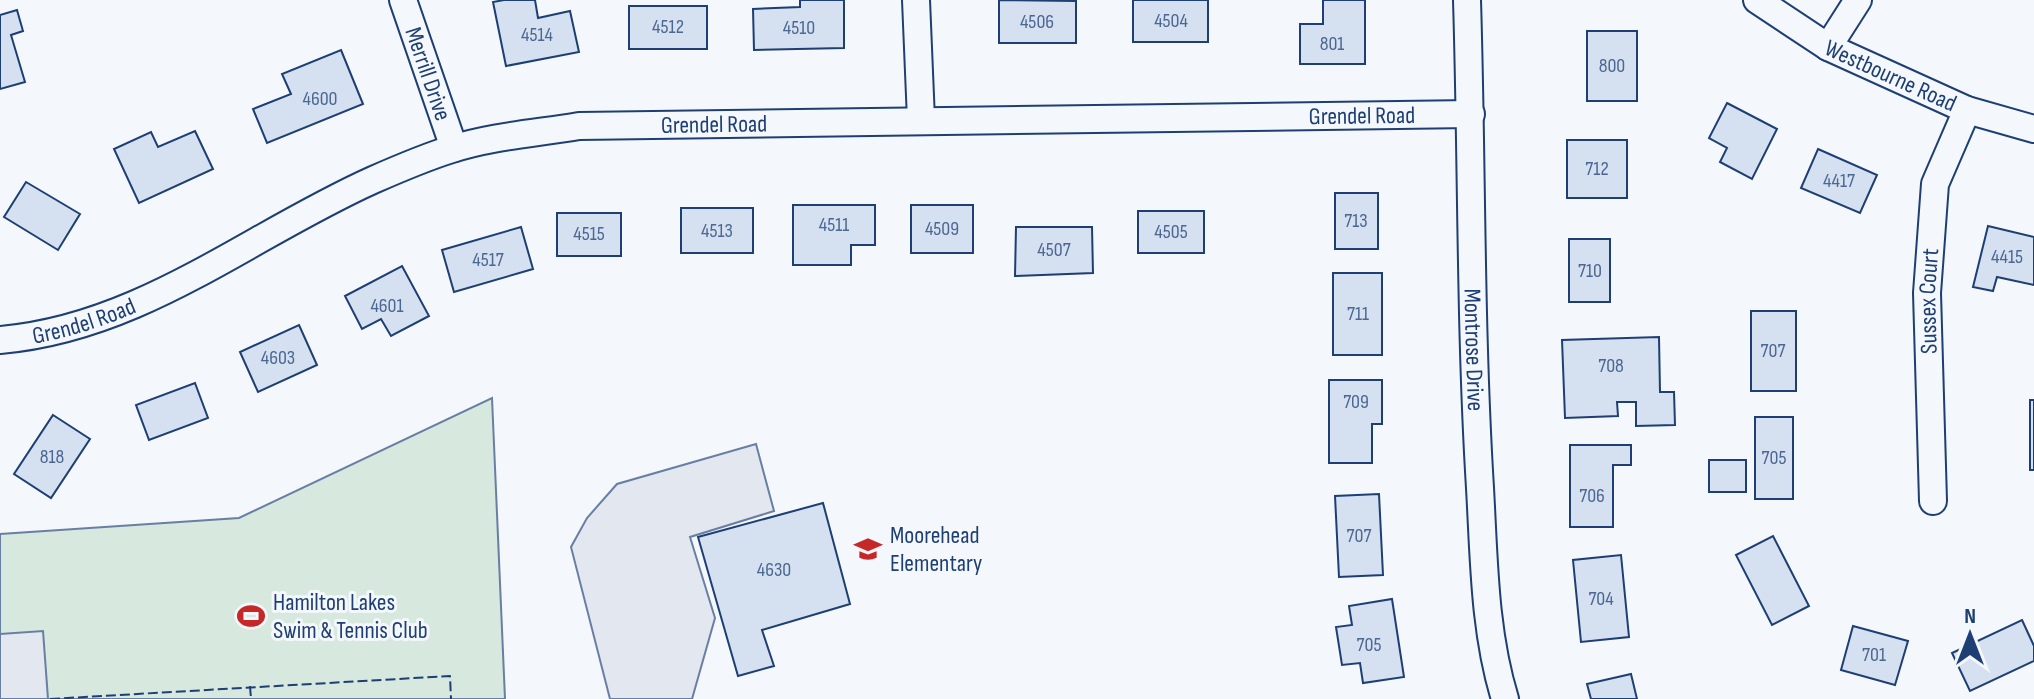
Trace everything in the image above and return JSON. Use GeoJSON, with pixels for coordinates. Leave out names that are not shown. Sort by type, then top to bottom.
{"type":"FeatureCollection","features":[{"type":"Feature","properties":{"kind":"street","name":"Merrill Drive"},"geometry":{"type":"LineString","coordinates":[[403,0],[454,148]]}},
{"type":"Feature","properties":{"kind":"street"},"geometry":{"type":"LineString","coordinates":[[916,0],[921,120]]}},
{"type":"Feature","properties":{"kind":"street","name":"Montrose Drive"},"geometry":{"type":"LineString","coordinates":[[1467,0],[1476,425],[1487,606],[1497,672],[1505,699]]}},
{"type":"Feature","properties":{"kind":"street","name":"Westbourne Road"},"geometry":{"type":"LineString","coordinates":[[1757,0],[1828,47],[1967,110],[2034,129]]}},
{"type":"Feature","properties":{"kind":"street"},"geometry":{"type":"LineString","coordinates":[[1828,47],[1858,0]]}},
{"type":"Feature","properties":{"kind":"street","name":"Sussex Court"},"geometry":{"type":"LineString","coordinates":[[1933,501],[1927,293],[1935,184],[1967,110]]}},
{"type":"Feature","properties":{"kind":"street","name":"Grendel Road"},"geometry":{"type":"LineString","coordinates":[[0,340],[29,337],[102,319],[181,286],[313,210],[373,180],[454,148],[579,126],[1471,114]]}},
{"type":"Feature","properties":{"kind":"shaded area","name":"Hamilton Lakes Swim & Tennis Club"},"geometry":{"type":"Polygon","coordinates":[[[492,398],[505,699],[0,699],[0,534],[239,518],[492,398]]]}},
{"type":"Feature","properties":{"kind":"shaded area"},"geometry":{"type":"Polygon","coordinates":[[[756,444],[774,511],[690,537],[715,618],[692,699],[610,699],[571,547],[587,518],[617,484],[756,444]]]}},
{"type":"Feature","properties":{"kind":"shaded area"},"geometry":{"type":"Polygon","coordinates":[[[43,631],[48,699],[0,699],[0,634],[43,631]]]}},
{"type":"Feature","properties":{"kind":"building"},"geometry":{"type":"Polygon","coordinates":[[[535,0],[538,18],[570,11],[579,52],[506,66],[493,2],[535,0]]]}},
{"type":"Feature","properties":{"kind":"building"},"geometry":{"type":"Polygon","coordinates":[[[800,0],[844,0],[844,48],[754,50],[753,9],[800,7],[800,0]]]}},
{"type":"Feature","properties":{"kind":"building"},"geometry":{"type":"Polygon","coordinates":[[[999,0],[1076,1],[1076,43],[999,43],[999,0]]]}},
{"type":"Feature","properties":{"kind":"building"},"geometry":{"type":"Polygon","coordinates":[[[1133,0],[1208,0],[1208,42],[1133,42],[1133,0]]]}},
{"type":"Feature","properties":{"kind":"building"},"geometry":{"type":"Polygon","coordinates":[[[1323,0],[1365,0],[1365,64],[1300,64],[1300,24],[1323,24],[1323,0]]]}},
{"type":"Feature","properties":{"kind":"building"},"geometry":{"type":"Polygon","coordinates":[[[629,6],[707,6],[707,49],[629,49],[629,6]]]}},
{"type":"Feature","properties":{"kind":"building"},"geometry":{"type":"Polygon","coordinates":[[[17,10],[23,31],[11,35],[25,82],[0,89],[0,15],[17,10]]]}},
{"type":"Feature","properties":{"kind":"building"},"geometry":{"type":"Polygon","coordinates":[[[1587,31],[1637,31],[1637,101],[1587,101],[1587,31]]]}},
{"type":"Feature","properties":{"kind":"building"},"geometry":{"type":"Polygon","coordinates":[[[341,50],[363,104],[267,143],[253,109],[291,94],[282,74],[341,50]]]}},
{"type":"Feature","properties":{"kind":"building"},"geometry":{"type":"Polygon","coordinates":[[[1727,103],[1777,129],[1752,179],[1720,162],[1727,148],[1709,138],[1727,103]]]}},
{"type":"Feature","properties":{"kind":"building"},"geometry":{"type":"Polygon","coordinates":[[[195,131],[213,169],[139,203],[114,149],[151,132],[158,147],[195,131]]]}},
{"type":"Feature","properties":{"kind":"building"},"geometry":{"type":"Polygon","coordinates":[[[1567,140],[1627,140],[1627,198],[1567,198],[1567,140]]]}},
{"type":"Feature","properties":{"kind":"building"},"geometry":{"type":"Polygon","coordinates":[[[1818,149],[1877,175],[1860,213],[1801,188],[1818,149]]]}},
{"type":"Feature","properties":{"kind":"building"},"geometry":{"type":"Polygon","coordinates":[[[26,182],[80,214],[58,250],[4,217],[26,182]]]}},
{"type":"Feature","properties":{"kind":"building"},"geometry":{"type":"Polygon","coordinates":[[[1335,193],[1378,193],[1378,249],[1335,249],[1335,193]]]}},
{"type":"Feature","properties":{"kind":"building"},"geometry":{"type":"Polygon","coordinates":[[[793,205],[875,205],[875,245],[851,245],[851,265],[793,265],[793,205]]]}},
{"type":"Feature","properties":{"kind":"building"},"geometry":{"type":"Polygon","coordinates":[[[911,205],[973,205],[973,253],[911,253],[911,205]]]}},
{"type":"Feature","properties":{"kind":"building"},"geometry":{"type":"Polygon","coordinates":[[[681,208],[753,208],[753,253],[681,253],[681,208]]]}},
{"type":"Feature","properties":{"kind":"building"},"geometry":{"type":"Polygon","coordinates":[[[1138,211],[1204,211],[1204,253],[1138,253],[1138,211]]]}},
{"type":"Feature","properties":{"kind":"building"},"geometry":{"type":"Polygon","coordinates":[[[557,213],[621,213],[621,256],[557,256],[557,213]]]}},
{"type":"Feature","properties":{"kind":"building"},"geometry":{"type":"Polygon","coordinates":[[[1988,226],[2034,237],[2034,285],[1997,277],[1993,291],[1973,287],[1988,226]]]}},
{"type":"Feature","properties":{"kind":"building"},"geometry":{"type":"Polygon","coordinates":[[[521,227],[533,269],[454,292],[442,250],[521,227]]]}},
{"type":"Feature","properties":{"kind":"building"},"geometry":{"type":"Polygon","coordinates":[[[1016,227],[1092,227],[1093,273],[1015,276],[1016,227]]]}},
{"type":"Feature","properties":{"kind":"building"},"geometry":{"type":"Polygon","coordinates":[[[1569,239],[1610,239],[1610,302],[1569,302],[1569,239]]]}},
{"type":"Feature","properties":{"kind":"building"},"geometry":{"type":"Polygon","coordinates":[[[402,266],[429,316],[391,336],[381,319],[362,329],[345,296],[402,266]]]}},
{"type":"Feature","properties":{"kind":"building"},"geometry":{"type":"Polygon","coordinates":[[[1333,273],[1382,273],[1382,355],[1333,355],[1333,273]]]}},
{"type":"Feature","properties":{"kind":"building"},"geometry":{"type":"Polygon","coordinates":[[[1751,311],[1796,311],[1796,391],[1751,391],[1751,311]]]}},
{"type":"Feature","properties":{"kind":"building"},"geometry":{"type":"Polygon","coordinates":[[[299,325],[317,365],[258,392],[240,352],[299,325]]]}},
{"type":"Feature","properties":{"kind":"building"},"geometry":{"type":"Polygon","coordinates":[[[1659,337],[1660,392],[1674,392],[1675,425],[1636,426],[1636,402],[1617,402],[1618,416],[1565,418],[1562,340],[1659,337]]]}},
{"type":"Feature","properties":{"kind":"building"},"geometry":{"type":"Polygon","coordinates":[[[1329,380],[1382,380],[1382,424],[1372,424],[1372,463],[1329,463],[1329,380]]]}},
{"type":"Feature","properties":{"kind":"building"},"geometry":{"type":"Polygon","coordinates":[[[195,383],[208,418],[149,440],[136,405],[195,383]]]}},
{"type":"Feature","properties":{"kind":"building"},"geometry":{"type":"Polygon","coordinates":[[[2030,400],[2034,400],[2034,470],[2030,470],[2030,400]]]}},
{"type":"Feature","properties":{"kind":"building"},"geometry":{"type":"Polygon","coordinates":[[[53,415],[90,439],[51,498],[14,474],[53,415]]]}},
{"type":"Feature","properties":{"kind":"building"},"geometry":{"type":"Polygon","coordinates":[[[1755,417],[1793,417],[1793,499],[1755,499],[1755,417]]]}},
{"type":"Feature","properties":{"kind":"building"},"geometry":{"type":"Polygon","coordinates":[[[1570,445],[1631,445],[1631,465],[1613,465],[1613,527],[1570,527],[1570,445]]]}},
{"type":"Feature","properties":{"kind":"building"},"geometry":{"type":"Polygon","coordinates":[[[1709,460],[1746,460],[1746,492],[1709,492],[1709,460]]]}},
{"type":"Feature","properties":{"kind":"building"},"geometry":{"type":"Polygon","coordinates":[[[1379,494],[1383,575],[1339,577],[1335,496],[1379,494]]]}},
{"type":"Feature","properties":{"kind":"building"},"geometry":{"type":"Polygon","coordinates":[[[823,503],[850,604],[762,630],[774,666],[738,676],[698,537],[823,503]]]}},
{"type":"Feature","properties":{"kind":"building"},"geometry":{"type":"Polygon","coordinates":[[[1773,536],[1809,606],[1772,625],[1736,555],[1773,536]]]}},
{"type":"Feature","properties":{"kind":"building"},"geometry":{"type":"Polygon","coordinates":[[[1621,555],[1629,637],[1581,642],[1573,560],[1621,555]]]}},
{"type":"Feature","properties":{"kind":"building"},"geometry":{"type":"Polygon","coordinates":[[[1392,599],[1404,677],[1363,683],[1360,663],[1342,665],[1336,627],[1352,625],[1349,606],[1392,599]]]}},
{"type":"Feature","properties":{"kind":"building"},"geometry":{"type":"Polygon","coordinates":[[[2022,620],[2034,646],[2034,661],[1970,691],[1952,653],[2022,620]]]}},
{"type":"Feature","properties":{"kind":"building"},"geometry":{"type":"Polygon","coordinates":[[[1853,626],[1908,641],[1895,685],[1841,670],[1853,626]]]}},
{"type":"Feature","properties":{"kind":"building"},"geometry":{"type":"Polygon","coordinates":[[[1631,674],[1637,699],[1591,699],[1587,684],[1631,674]]]}},
{"type":"Feature","properties":{"kind":"fence"},"geometry":{"type":"LineString","coordinates":[[50,699],[450,676],[451,699]]}},
{"type":"Feature","properties":{"kind":"fence"},"geometry":{"type":"LineString","coordinates":[[250,686],[251,699]]}},
{"type":"Feature","properties":{"kind":"place","name":"Moorehead Elementary"},"geometry":{"type":"Point","coordinates":[868,549]}},
{"type":"Feature","properties":{"kind":"place","name":"Hamilton Lakes Swim & Tennis Club"},"geometry":{"type":"Point","coordinates":[251,616]}}]}
